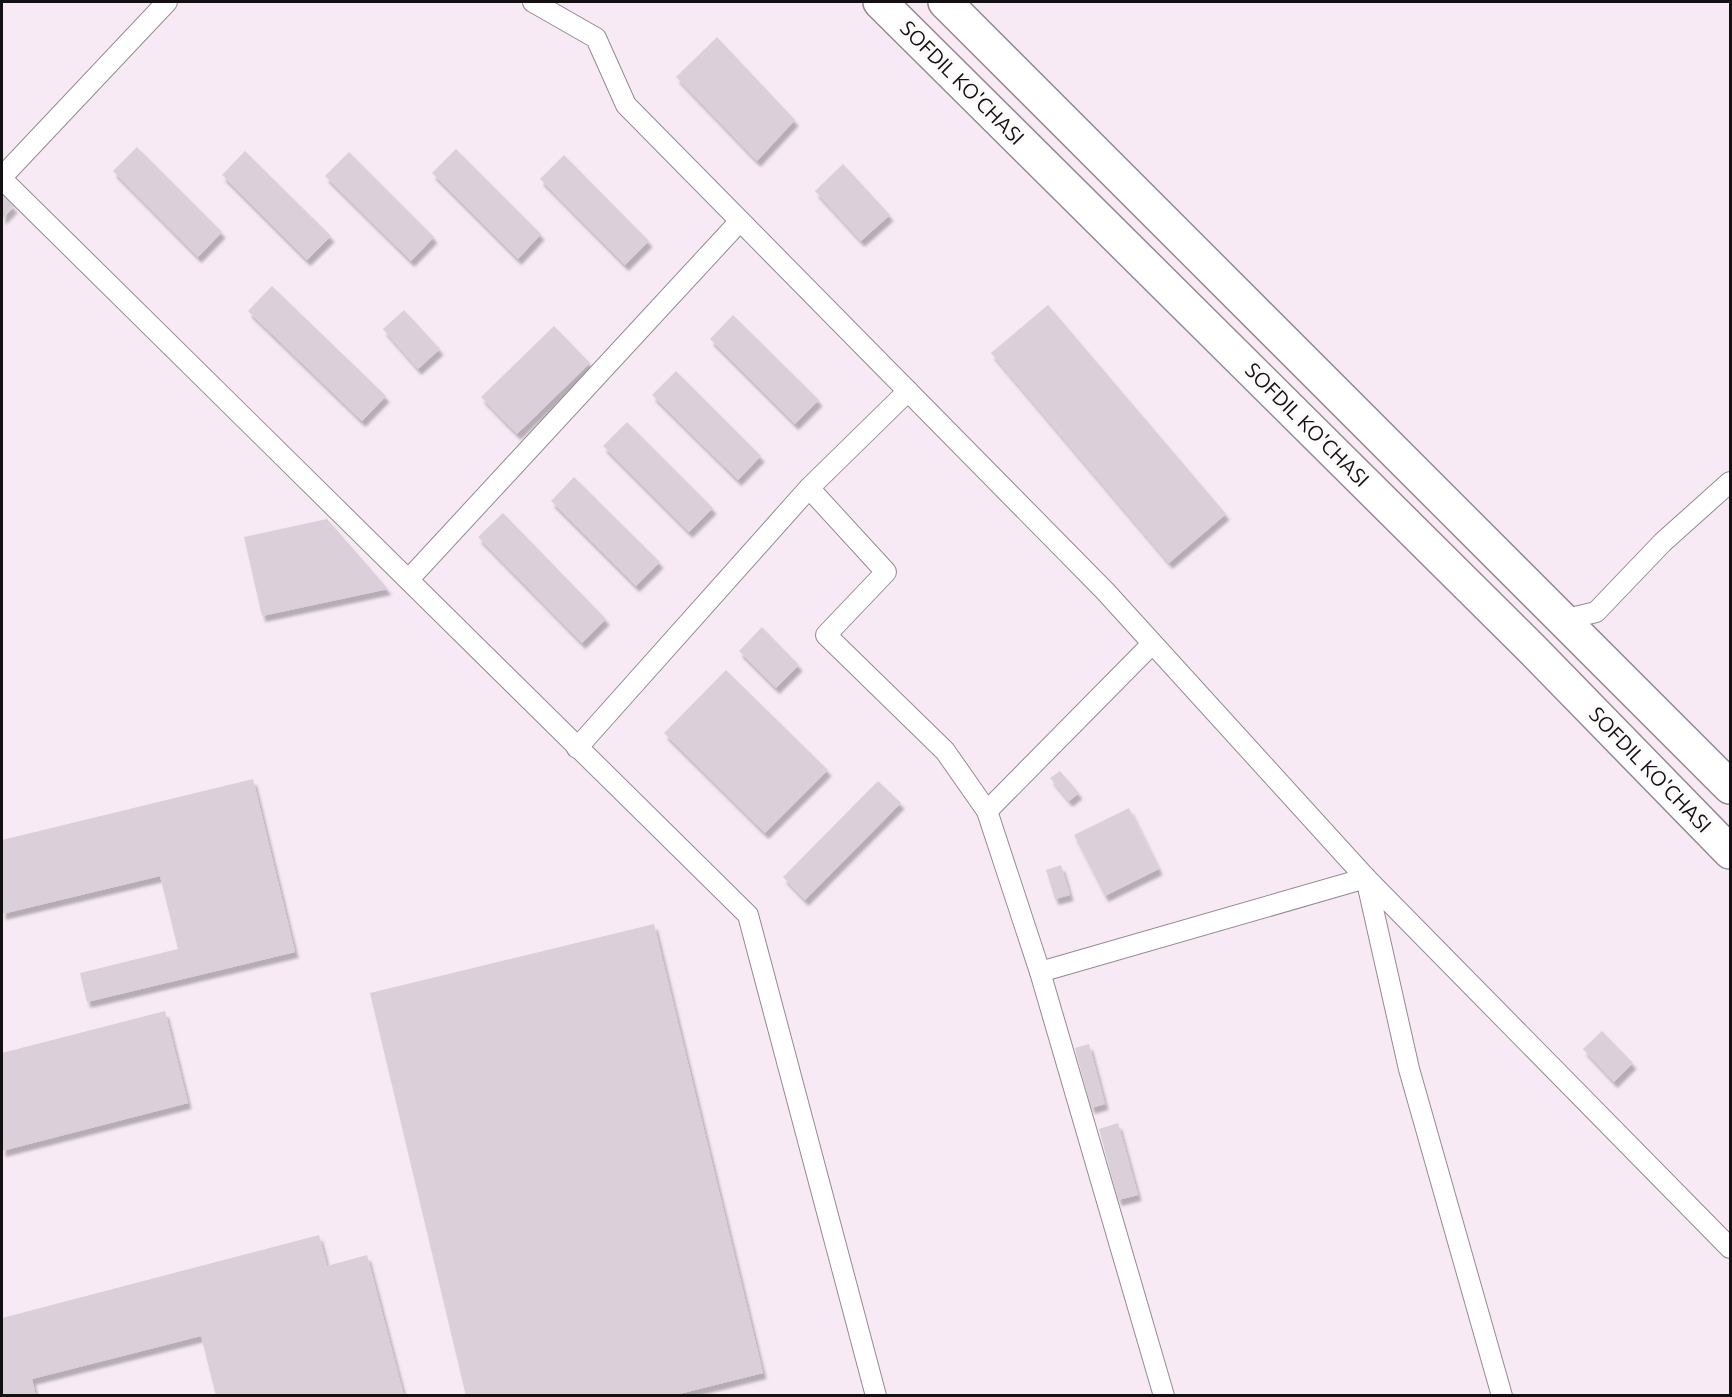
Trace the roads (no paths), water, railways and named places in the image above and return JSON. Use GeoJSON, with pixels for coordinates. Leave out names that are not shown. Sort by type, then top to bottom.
{"type":"FeatureCollection","features":[{"type":"Feature","properties":{"kind":"street","name":"SOFDIL KO'CHASI"},"geometry":{"type":"LineString","coordinates":[[880,2],[1532,649],[1731,852]]}},
{"type":"Feature","properties":{"kind":"street","name":"SOFDIL KO'CHASI"},"geometry":{"type":"LineString","coordinates":[[945,2],[1731,787]]}},
{"type":"Feature","properties":{"kind":"street"},"geometry":{"type":"LineString","coordinates":[[1532,649],[1563,620]]}},
{"type":"Feature","properties":{"kind":"lane"},"geometry":{"type":"LineString","coordinates":[[167,2],[2,178],[748,915],[876,1395]]}},
{"type":"Feature","properties":{"kind":"lane"},"geometry":{"type":"LineString","coordinates":[[533,2],[596,38],[626,105],[1105,591],[1366,878],[1731,1248]]}},
{"type":"Feature","properties":{"kind":"lane"},"geometry":{"type":"LineString","coordinates":[[409,579],[740,220]]}},
{"type":"Feature","properties":{"kind":"lane"},"geometry":{"type":"LineString","coordinates":[[577,748],[809,488],[908,391]]}},
{"type":"Feature","properties":{"kind":"lane"},"geometry":{"type":"LineString","coordinates":[[1563,620],[1596,612],[1663,543],[1731,482]]}},
{"type":"Feature","properties":{"kind":"lane"},"geometry":{"type":"LineString","coordinates":[[809,488],[886,572],[826,635],[945,751],[987,811],[1040,972],[1164,1395]]}},
{"type":"Feature","properties":{"kind":"lane"},"geometry":{"type":"LineString","coordinates":[[987,811],[1152,644]]}},
{"type":"Feature","properties":{"kind":"lane"},"geometry":{"type":"LineString","coordinates":[[1040,972],[1366,878]]}},
{"type":"Feature","properties":{"kind":"lane"},"geometry":{"type":"LineString","coordinates":[[1366,878],[1409,1069],[1502,1395]]}}]}
